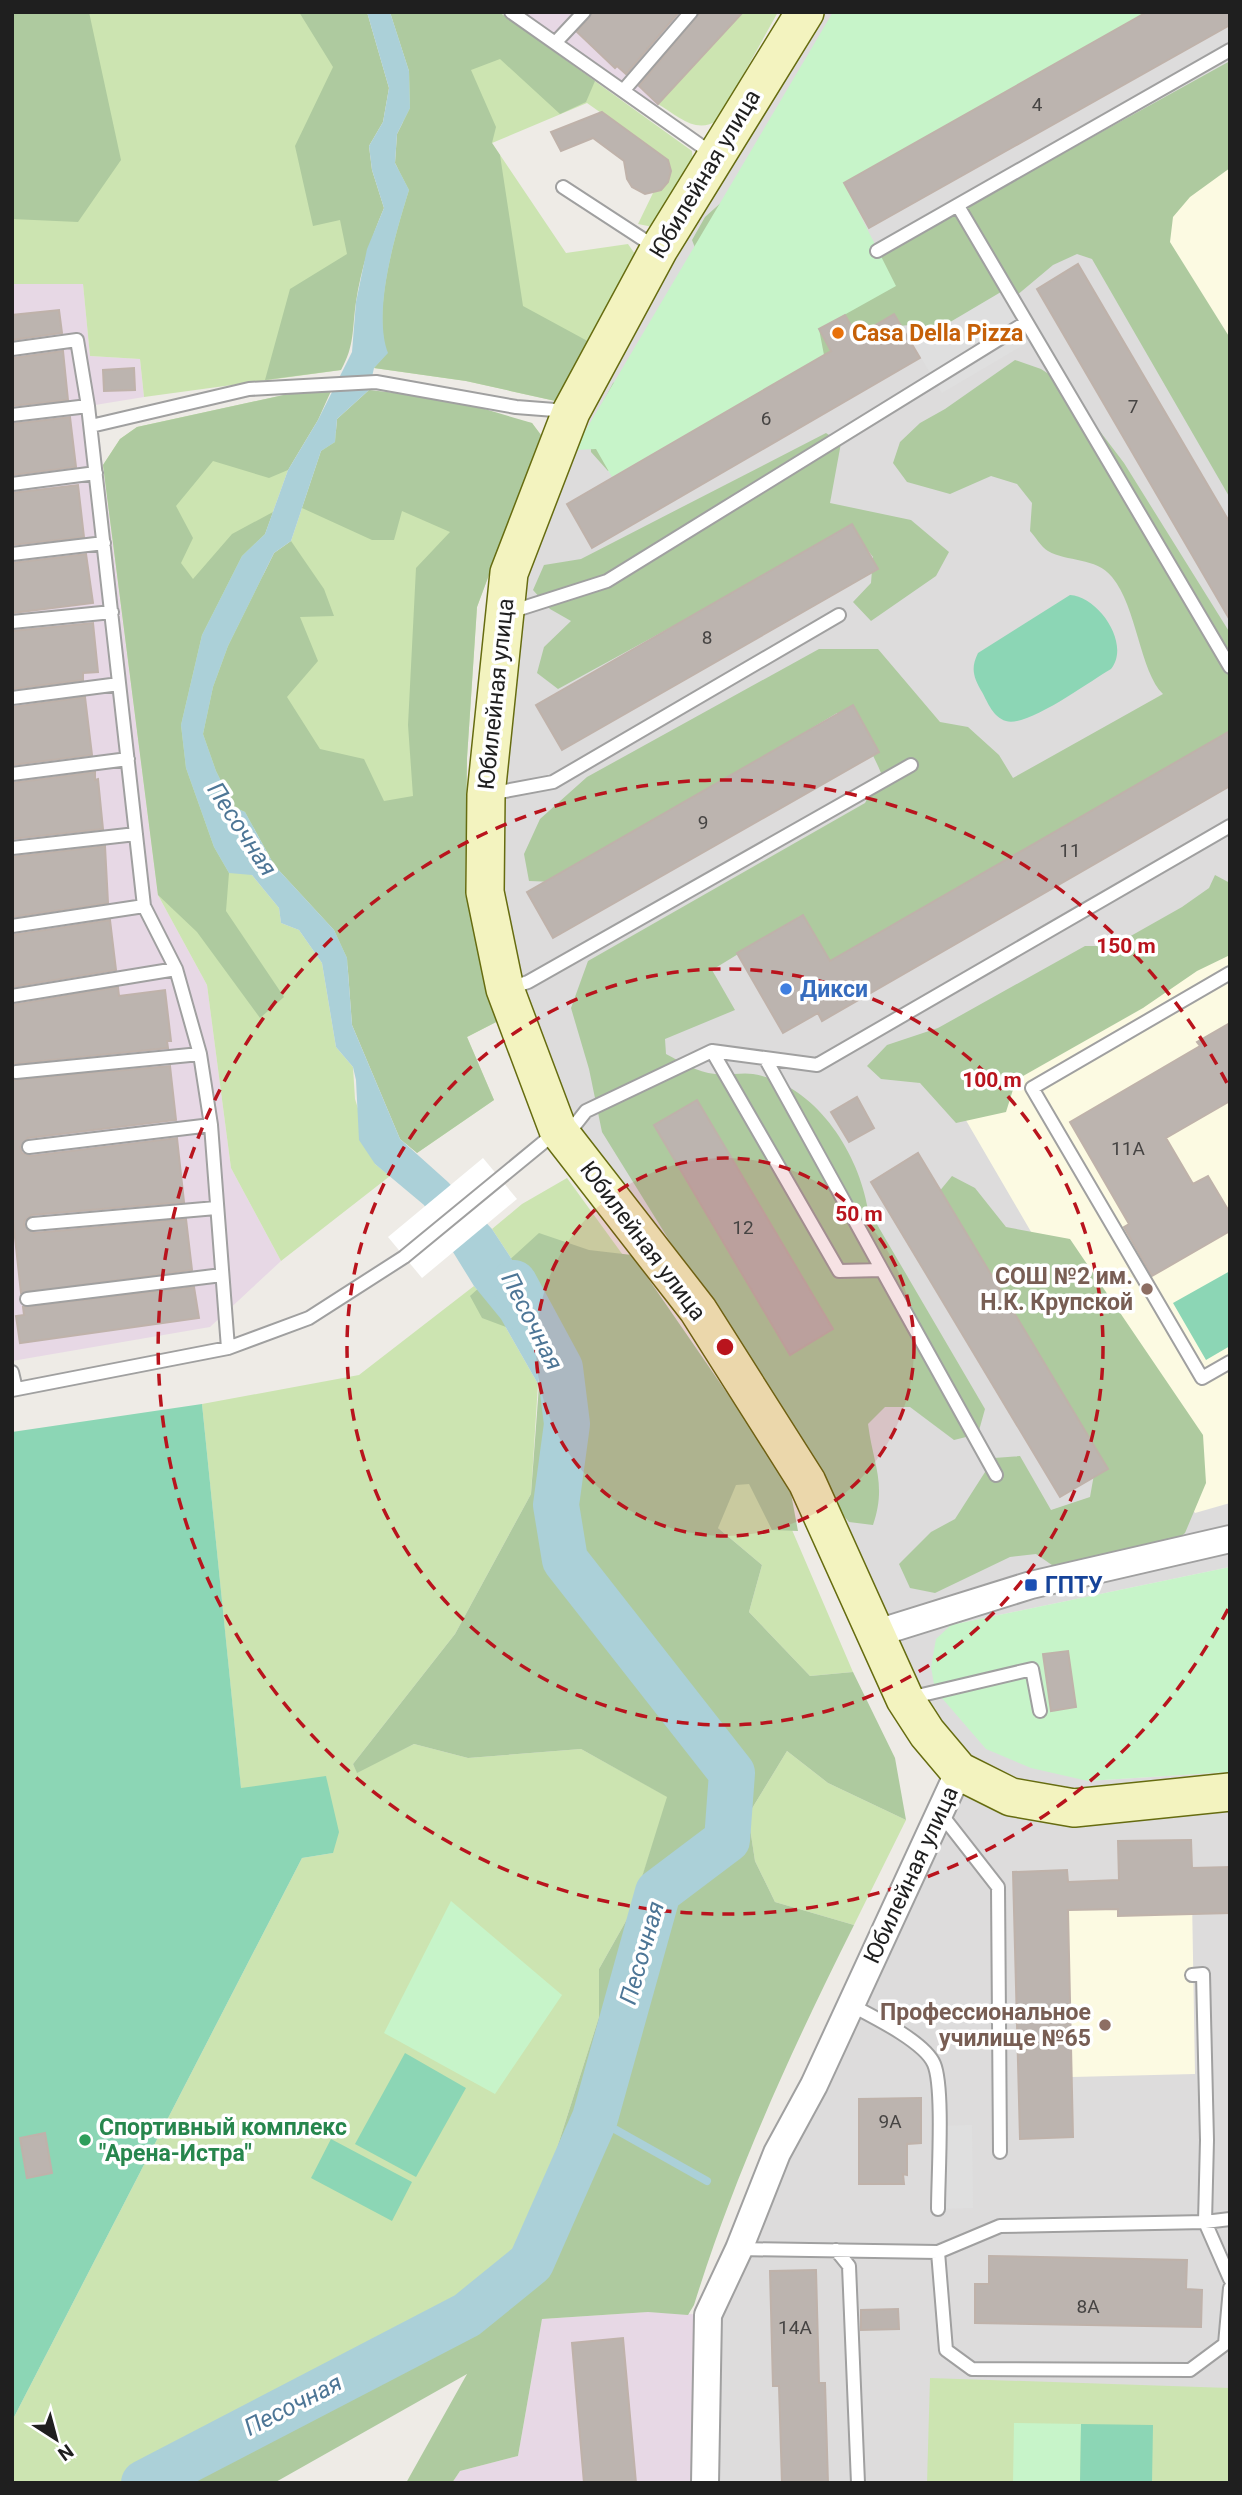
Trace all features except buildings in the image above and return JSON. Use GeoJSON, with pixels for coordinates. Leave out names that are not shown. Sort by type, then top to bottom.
{"type":"FeatureCollection","features":[{"type":"Feature","properties":{"kind":"street","name":"Юбилейная улица"},"geometry":{"type":"LineString","coordinates":[[705,2483],[708,2315],[739,2249],[777,2153],[851,2005],[959,1770],[927,1733],[905,1699],[807,1482],[698,1310],[561,1134],[505,989],[485,892],[486,795],[509,573],[572,412],[659,249],[714,155],[805,12]]}},
{"type":"Feature","properties":{"kind":"street"},"geometry":{"type":"LineString","coordinates":[[874,1634],[1031,1584],[1230,1539]]}},
{"type":"Feature","properties":{"kind":"street"},"geometry":{"type":"LineString","coordinates":[[959,1770],[1011,1797],[1074,1808],[1230,1793]]}},
{"type":"Feature","properties":{"kind":"lane"},"geometry":{"type":"LineString","coordinates":[[511,12],[714,155]]}},
{"type":"Feature","properties":{"kind":"lane"},"geometry":{"type":"LineString","coordinates":[[555,43],[584,12]]}},
{"type":"Feature","properties":{"kind":"lane"},"geometry":{"type":"LineString","coordinates":[[623,91],[691,12]]}},
{"type":"Feature","properties":{"kind":"lane"},"geometry":{"type":"LineString","coordinates":[[877,251],[1230,50]]}},
{"type":"Feature","properties":{"kind":"lane"},"geometry":{"type":"LineString","coordinates":[[563,187],[659,249]]}},
{"type":"Feature","properties":{"kind":"lane"},"geometry":{"type":"LineString","coordinates":[[958,206],[1230,667]]}},
{"type":"Feature","properties":{"kind":"lane"},"geometry":{"type":"LineString","coordinates":[[503,614],[607,581],[1025,323]]}},
{"type":"Feature","properties":{"kind":"lane"},"geometry":{"type":"LineString","coordinates":[[12,349],[77,340],[91,426],[144,906],[176,970],[200,1054],[211,1125],[228,1348]]}},
{"type":"Feature","properties":{"kind":"lane"},"geometry":{"type":"LineString","coordinates":[[91,426],[249,389],[376,382],[516,407],[572,412]]}},
{"type":"Feature","properties":{"kind":"lane"},"geometry":{"type":"LineString","coordinates":[[12,415],[88,405]]}},
{"type":"Feature","properties":{"kind":"lane"},"geometry":{"type":"LineString","coordinates":[[12,484],[96,473]]}},
{"type":"Feature","properties":{"kind":"lane"},"geometry":{"type":"LineString","coordinates":[[12,554],[104,543]]}},
{"type":"Feature","properties":{"kind":"lane"},"geometry":{"type":"LineString","coordinates":[[12,622],[112,612]]}},
{"type":"Feature","properties":{"kind":"lane"},"geometry":{"type":"LineString","coordinates":[[486,795],[505,794],[553,782],[839,615]]}},
{"type":"Feature","properties":{"kind":"lane"},"geometry":{"type":"LineString","coordinates":[[12,698],[120,684]]}},
{"type":"Feature","properties":{"kind":"lane"},"geometry":{"type":"LineString","coordinates":[[12,774],[128,759]]}},
{"type":"Feature","properties":{"kind":"lane"},"geometry":{"type":"LineString","coordinates":[[505,989],[528,982],[911,765]]}},
{"type":"Feature","properties":{"kind":"lane"},"geometry":{"type":"LineString","coordinates":[[12,1371],[14,1389],[228,1348],[309,1318],[404,1257],[500,1178],[561,1134],[586,1111],[712,1051],[817,1065],[1230,826]]}},
{"type":"Feature","properties":{"kind":"lane"},"geometry":{"type":"LineString","coordinates":[[12,848],[136,834]]}},
{"type":"Feature","properties":{"kind":"lane"},"geometry":{"type":"LineString","coordinates":[[12,926],[144,906]]}},
{"type":"Feature","properties":{"kind":"lane"},"geometry":{"type":"LineString","coordinates":[[12,996],[176,970]]}},
{"type":"Feature","properties":{"kind":"lane"},"geometry":{"type":"LineString","coordinates":[[1230,973],[1032,1088],[1202,1378],[1230,1362]]}},
{"type":"Feature","properties":{"kind":"lane"},"geometry":{"type":"LineString","coordinates":[[712,1051],[839,1271],[882,1270]]}},
{"type":"Feature","properties":{"kind":"lane"},"geometry":{"type":"LineString","coordinates":[[16,1072],[200,1054]]}},
{"type":"Feature","properties":{"kind":"lane"},"geometry":{"type":"LineString","coordinates":[[765,1058],[996,1475]]}},
{"type":"Feature","properties":{"kind":"lane"},"geometry":{"type":"LineString","coordinates":[[29,1147],[211,1125]]}},
{"type":"Feature","properties":{"kind":"lane"},"geometry":{"type":"LineString","coordinates":[[33,1224],[216,1208]]}},
{"type":"Feature","properties":{"kind":"lane"},"geometry":{"type":"LineString","coordinates":[[27,1299],[222,1275]]}},
{"type":"Feature","properties":{"kind":"lane"},"geometry":{"type":"LineString","coordinates":[[905,1699],[1032,1669],[1040,1711]]}},
{"type":"Feature","properties":{"kind":"lane"},"geometry":{"type":"LineString","coordinates":[[941,1814],[998,1887],[1000,2152]]}},
{"type":"Feature","properties":{"kind":"lane"},"geometry":{"type":"LineString","coordinates":[[1192,1975],[1203,1974],[1207,2140],[1205,2222],[1230,2279]]}},
{"type":"Feature","properties":{"kind":"lane"},"geometry":{"type":"LineString","coordinates":[[851,2005],[917,2045],[933,2062],[939,2085],[938,2209]]}},
{"type":"Feature","properties":{"kind":"lane"},"geometry":{"type":"LineString","coordinates":[[739,2249],[938,2252],[1000,2226],[1205,2222],[1230,2218]]}},
{"type":"Feature","properties":{"kind":"lane"},"geometry":{"type":"LineString","coordinates":[[836,2250],[849,2266],[858,2483]]}},
{"type":"Feature","properties":{"kind":"lane"},"geometry":{"type":"LineString","coordinates":[[938,2252],[946,2350],[972,2370],[1190,2370],[1225,2344],[1230,2288]]}},
{"type":"Feature","properties":{"kind":"shaded area"},"geometry":{"type":"Polygon","coordinates":[[[511,12],[743,12],[653,111],[511,12]]]}},
{"type":"Feature","properties":{"kind":"shaded area"},"geometry":{"type":"Polygon","coordinates":[[[805,12],[1230,12],[1230,1567],[951,1625],[935,1690],[945,1700],[1088,1781],[1230,1772],[1230,2483],[705,2483],[708,2315],[959,1771],[807,1482],[564,1138],[485,892],[503,614],[571,412],[805,12]]]}},
{"type":"Feature","properties":{"kind":"shaded area"},"geometry":{"type":"Polygon","coordinates":[[[1230,131],[1230,393],[1116,195],[1230,131]]]}},
{"type":"Feature","properties":{"kind":"shaded area"},"geometry":{"type":"Polygon","coordinates":[[[12,284],[83,284],[90,356],[140,359],[144,397],[95,405],[158,895],[207,985],[231,1168],[281,1261],[210,1327],[12,1361],[12,284]]]}},
{"type":"Feature","properties":{"kind":"shaded area"},"geometry":{"type":"Polygon","coordinates":[[[1006,289],[1035,338],[942,393],[913,344],[1006,289]]]}},
{"type":"Feature","properties":{"kind":"shaded area","name":"СОШ №2 им. Н.К. Крупской"},"geometry":{"type":"Polygon","coordinates":[[[1230,903],[1230,1503],[1195,1513],[939,1074],[1230,903]]]}},
{"type":"Feature","properties":{"kind":"shaded area","name":"Профессиональное училище №65"},"geometry":{"type":"Polygon","coordinates":[[[1191,1840],[1195,2074],[1072,2077],[1073,2137],[1020,2139],[1013,1872],[1067,1870],[1068,1882],[1119,1880],[1118,1841],[1191,1840]]]}},
{"type":"Feature","properties":{"kind":"shaded area"},"geometry":{"type":"Polygon","coordinates":[[[972,2125],[973,2208],[938,2209],[937,2126],[972,2125]]]}},
{"type":"Feature","properties":{"kind":"shaded area"},"geometry":{"type":"Polygon","coordinates":[[[648,2312],[708,2315],[705,2483],[452,2483],[460,2471],[518,2456],[542,2319],[648,2312]]]}},
{"type":"Feature","properties":{"kind":"green space"},"geometry":{"type":"Polygon","coordinates":[[[12,12],[367,12],[341,370],[144,397],[140,359],[90,356],[83,284],[12,284],[12,12]]]}},
{"type":"Feature","properties":{"kind":"green space"},"geometry":{"type":"Polygon","coordinates":[[[12,12],[89,12],[121,160],[78,222],[12,219],[12,12]]]}},
{"type":"Feature","properties":{"kind":"green space"},"geometry":{"type":"Polygon","coordinates":[[[299,12],[367,12],[389,88],[383,122],[369,146],[372,170],[384,208],[364,265],[351,345],[341,370],[265,380],[290,289],[347,254],[340,220],[313,226],[295,146],[333,67],[299,12]]]}},
{"type":"Feature","properties":{"kind":"green space"},"geometry":{"type":"Polygon","coordinates":[[[390,12],[499,12],[692,151],[693,163],[653,227],[638,224],[653,193],[668,182],[671,171],[668,160],[587,103],[492,143],[566,253],[628,244],[635,254],[637,266],[560,402],[466,381],[374,368],[409,71],[390,12]]]}},
{"type":"Feature","properties":{"kind":"green space"},"geometry":{"type":"Polygon","coordinates":[[[390,12],[499,12],[595,81],[586,102],[560,114],[500,59],[471,70],[496,127],[492,143],[500,155],[523,306],[593,344],[560,402],[466,381],[374,368],[387,353],[383,336],[384,294],[392,249],[409,190],[395,163],[397,134],[410,108],[409,71],[390,12]]]}},
{"type":"Feature","properties":{"kind":"green space"},"geometry":{"type":"Polygon","coordinates":[[[743,12],[778,12],[718,120],[702,126],[695,125],[658,104],[743,12]]]}},
{"type":"Feature","properties":{"kind":"green space"},"geometry":{"type":"Polygon","coordinates":[[[833,12],[1147,12],[844,183],[896,286],[819,329],[824,355],[612,477],[596,449],[574,450],[833,12]]]}},
{"type":"Feature","properties":{"kind":"green space"},"geometry":{"type":"Polygon","coordinates":[[[1230,61],[1230,168],[1190,197],[1173,217],[1170,242],[1230,338],[1230,498],[1092,259],[1077,254],[1053,265],[1009,302],[956,338],[910,325],[887,327],[608,471],[591,452],[590,427],[613,383],[677,343],[708,281],[692,240],[705,217],[744,182],[881,254],[1230,61]]]}},
{"type":"Feature","properties":{"kind":"green space"},"geometry":{"type":"Polygon","coordinates":[[[1015,360],[1041,369],[1064,384],[1124,463],[1230,633],[1230,731],[830,961],[802,915],[712,970],[735,1010],[665,1039],[666,1054],[696,1069],[708,1073],[753,1074],[775,1080],[796,1091],[830,1124],[855,1165],[868,1209],[985,1409],[978,1434],[954,1440],[910,1407],[885,1407],[868,1424],[879,1486],[873,1525],[849,1522],[831,1501],[602,1132],[589,1069],[571,1008],[588,961],[865,803],[881,773],[873,755],[858,733],[837,713],[555,882],[529,881],[524,854],[540,819],[587,777],[819,649],[878,649],[940,722],[968,727],[999,755],[1013,778],[1163,694],[1149,671],[1127,605],[1112,577],[1098,566],[1056,554],[1043,547],[1030,531],[1032,503],[1017,484],[991,476],[950,494],[907,482],[893,463],[900,442],[920,423],[945,409],[1015,360]]]}},
{"type":"Feature","properties":{"kind":"green space"},"geometry":{"type":"Polygon","coordinates":[[[369,390],[532,423],[541,435],[477,607],[467,758],[465,894],[502,1019],[467,1037],[494,1100],[417,1153],[334,930],[274,865],[213,687],[291,541],[321,451],[369,390]]]}},
{"type":"Feature","properties":{"kind":"green space"},"geometry":{"type":"Polygon","coordinates":[[[369,390],[451,399],[532,423],[541,435],[477,607],[467,758],[465,894],[502,1019],[467,1037],[494,1100],[417,1153],[400,1139],[352,1025],[347,958],[334,930],[274,865],[245,812],[234,807],[216,771],[203,734],[213,687],[228,646],[274,553],[291,541],[324,589],[334,616],[300,617],[318,661],[287,697],[320,749],[364,759],[384,801],[413,796],[408,725],[416,568],[450,532],[402,511],[394,540],[372,540],[302,508],[321,451],[335,442],[337,419],[369,390]]]}},
{"type":"Feature","properties":{"kind":"green space"},"geometry":{"type":"Polygon","coordinates":[[[331,391],[288,470],[265,534],[252,875],[279,908],[281,923],[299,930],[322,963],[336,1047],[353,1067],[355,1099],[375,1164],[390,1176],[281,1261],[231,1168],[207,985],[158,895],[103,465],[120,439],[137,427],[293,393],[331,391]]]}},
{"type":"Feature","properties":{"kind":"green space"},"geometry":{"type":"Polygon","coordinates":[[[331,391],[318,420],[288,470],[269,478],[213,461],[176,506],[193,538],[181,563],[193,579],[232,534],[273,512],[265,534],[242,556],[202,635],[181,725],[186,768],[214,847],[229,873],[226,911],[284,997],[260,1018],[197,932],[158,895],[103,465],[120,439],[137,427],[293,393],[331,391]]]}},
{"type":"Feature","properties":{"kind":"green space"},"geometry":{"type":"Polygon","coordinates":[[[826,433],[841,443],[830,503],[911,520],[949,552],[936,576],[871,621],[853,602],[871,583],[873,557],[851,529],[558,689],[537,673],[544,647],[571,621],[550,609],[533,590],[544,565],[581,559],[826,433]]]}},
{"type":"Feature","properties":{"kind":"green space"},"geometry":{"type":"Polygon","coordinates":[[[1070,595],[1091,604],[1109,623],[1117,647],[1116,659],[1111,669],[1028,718],[1016,721],[1001,719],[991,709],[975,678],[974,664],[978,653],[1070,595]]]}},
{"type":"Feature","properties":{"kind":"green space"},"geometry":{"type":"Polygon","coordinates":[[[1215,875],[1230,883],[1230,955],[1197,971],[1143,1008],[1016,1080],[1006,1112],[956,1123],[920,1083],[881,1079],[867,1066],[887,1045],[938,1028],[1085,946],[1113,946],[1182,907],[1209,888],[1215,875]]]}},
{"type":"Feature","properties":{"kind":"green space"},"geometry":{"type":"Polygon","coordinates":[[[952,1176],[975,1188],[1006,1227],[1070,1239],[1203,1435],[1206,1483],[1185,1533],[1163,1551],[1062,1572],[1036,1554],[1010,1557],[935,1593],[910,1588],[899,1564],[931,1532],[955,1519],[994,1458],[1020,1456],[1051,1510],[1090,1497],[1096,1463],[938,1193],[952,1176]]]}},
{"type":"Feature","properties":{"kind":"green space"},"geometry":{"type":"Polygon","coordinates":[[[567,1178],[673,1324],[768,1474],[853,1672],[810,1676],[749,1612],[762,1565],[718,1528],[524,1278],[492,1229],[522,1204],[567,1178]]]}},
{"type":"Feature","properties":{"kind":"green space"},"geometry":{"type":"Polygon","coordinates":[[[539,1233],[589,1250],[632,1255],[789,1483],[798,1531],[772,1530],[749,1484],[736,1485],[718,1528],[762,1565],[749,1612],[810,1676],[853,1672],[895,1758],[906,1820],[828,1783],[787,1751],[748,1815],[755,1861],[775,1902],[854,1925],[766,2112],[688,2315],[648,2312],[542,2319],[518,2456],[460,2471],[452,2483],[406,2483],[467,2374],[274,2483],[119,2483],[409,2331],[508,2258],[548,2176],[599,2017],[599,1969],[631,1912],[667,1797],[581,1749],[468,1758],[414,1744],[357,1773],[353,1764],[455,1634],[531,1494],[544,1318],[506,1327],[482,1318],[470,1296],[539,1233]]]}},
{"type":"Feature","properties":{"kind":"green space"},"geometry":{"type":"Polygon","coordinates":[[[1230,1271],[1230,1346],[1206,1360],[1173,1303],[1230,1271]]]}},
{"type":"Feature","properties":{"kind":"green space"},"geometry":{"type":"Polygon","coordinates":[[[474,1286],[501,1319],[538,1384],[531,1494],[455,1634],[353,1764],[357,1772],[414,1744],[468,1758],[581,1749],[668,1797],[631,1912],[599,1969],[599,2017],[548,2176],[508,2258],[409,2331],[119,2483],[12,2483],[12,2421],[302,1858],[333,1853],[326,1777],[241,1789],[202,1404],[359,1375],[474,1286]]]}},
{"type":"Feature","properties":{"kind":"green space","name":"Спортивный комплекс \"Арена-Истра\""},"geometry":{"type":"Polygon","coordinates":[[[202,1404],[241,1788],[326,1776],[339,1832],[333,1853],[302,1858],[12,2421],[12,1432],[202,1404]]]}},
{"type":"Feature","properties":{"kind":"green space"},"geometry":{"type":"Polygon","coordinates":[[[1230,1567],[1230,1772],[1088,1781],[1031,1768],[986,1749],[935,1690],[931,1667],[936,1639],[951,1625],[1230,1567]]]}},
{"type":"Feature","properties":{"kind":"green space"},"geometry":{"type":"Polygon","coordinates":[[[787,1751],[828,1783],[906,1820],[854,1925],[775,1902],[755,1861],[748,1815],[787,1751]]]}},
{"type":"Feature","properties":{"kind":"green space"},"geometry":{"type":"Polygon","coordinates":[[[451,1901],[562,1995],[495,2094],[384,2033],[451,1901]]]}},
{"type":"Feature","properties":{"kind":"green space"},"geometry":{"type":"Polygon","coordinates":[[[405,2053],[466,2088],[416,2177],[355,2144],[405,2053]]]}},
{"type":"Feature","properties":{"kind":"green space"},"geometry":{"type":"Polygon","coordinates":[[[331,2139],[412,2182],[392,2221],[311,2178],[331,2139]]]}},
{"type":"Feature","properties":{"kind":"green space"},"geometry":{"type":"Polygon","coordinates":[[[930,2378],[1230,2388],[1230,2483],[927,2483],[930,2378]]]}},
{"type":"Feature","properties":{"kind":"green space"},"geometry":{"type":"Polygon","coordinates":[[[1014,2423],[1081,2424],[1080,2483],[1013,2483],[1014,2423]]]}},
{"type":"Feature","properties":{"kind":"green space"},"geometry":{"type":"Polygon","coordinates":[[[1081,2424],[1153,2425],[1152,2483],[1080,2483],[1081,2424]]]}},
{"type":"Feature","properties":{"kind":"water"},"geometry":{"type":"Polygon","coordinates":[[[367,12],[390,12],[409,71],[410,108],[397,134],[395,163],[409,190],[392,249],[384,294],[384,336],[388,353],[374,368],[369,390],[337,419],[335,442],[321,451],[291,541],[274,553],[228,646],[213,687],[203,734],[216,771],[234,807],[245,812],[274,865],[334,930],[347,958],[352,1025],[400,1139],[448,1182],[492,1229],[524,1278],[544,1318],[538,1384],[501,1319],[474,1286],[424,1205],[375,1164],[359,1140],[356,1080],[353,1067],[336,1047],[322,963],[299,930],[281,923],[279,908],[252,875],[229,873],[214,847],[186,768],[181,725],[202,635],[242,556],[265,534],[288,470],[318,420],[352,352],[356,302],[367,249],[384,208],[372,170],[369,146],[383,122],[389,88],[367,12]]]}},
{"type":"Feature","properties":{"kind":"pier"},"geometry":{"type":"Polygon","coordinates":[[[483,1158],[517,1199],[422,1278],[388,1237],[483,1158]]]}},
{"type":"Feature","properties":{"kind":"waterway","name":"Песочная"},"geometry":{"type":"LineString","coordinates":[[144,2483],[467,2315],[531,2263],[595,2118],[658,1892],[727,1840],[732,1773],[565,1560],[556,1505],[567,1424],[560,1368],[514,1283]]}},
{"type":"Feature","properties":{"kind":"waterway"},"geometry":{"type":"LineString","coordinates":[[595,2118],[707,2181]]}},
{"type":"Feature","properties":{"kind":"place","name":"Casa Della Pizza"},"geometry":{"type":"Point","coordinates":[838,333]}},
{"type":"Feature","properties":{"kind":"place","name":"Дикси"},"geometry":{"type":"Point","coordinates":[786,989]}},
{"type":"Feature","properties":{"kind":"place","name":"СОШ №2 им. Н.К. Крупской"},"geometry":{"type":"Point","coordinates":[1147,1289]}},
{"type":"Feature","properties":{"kind":"place","name":"ГПТУ"},"geometry":{"type":"Point","coordinates":[1031,1585]}},
{"type":"Feature","properties":{"kind":"place","name":"Профессиональное училище №65"},"geometry":{"type":"Point","coordinates":[1105,2025]}},
{"type":"Feature","properties":{"kind":"place","name":"Спортивный комплекс \"Арена-Истра\""},"geometry":{"type":"Point","coordinates":[85,2140]}}]}
